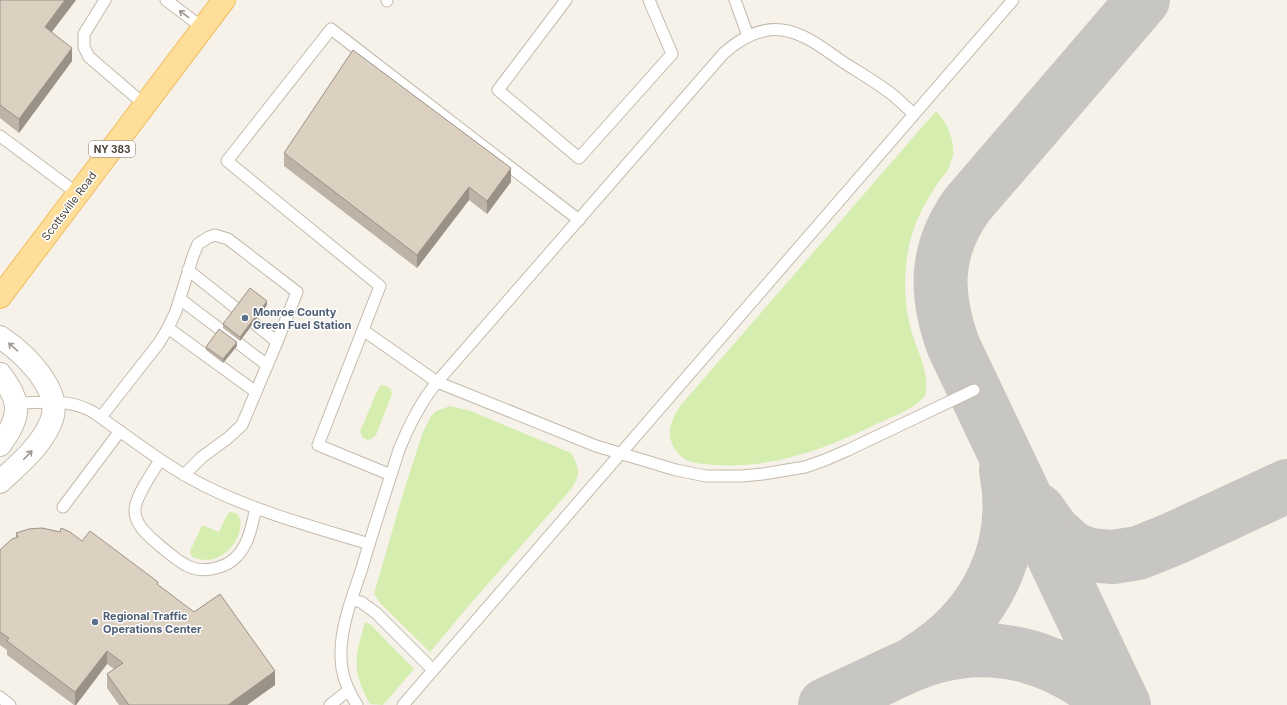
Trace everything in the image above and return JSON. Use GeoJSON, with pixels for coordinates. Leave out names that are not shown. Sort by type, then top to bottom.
{"type":"FeatureCollection","features":[{"type":"Feature","properties":{"kind":"main road","name":"Scottsville Road"},"geometry":{"type":"LineString","coordinates":[[0,297],[224,0]]}},
{"type":"Feature","properties":{"kind":"street"},"geometry":{"type":"LineString","coordinates":[[0,337],[14,348],[40,374],[48,387],[54,409],[51,423],[42,438],[0,482]]}},
{"type":"Feature","properties":{"kind":"street"},"geometry":{"type":"LineString","coordinates":[[0,374],[12,390],[16,403],[16,416],[14,422],[0,445]]}},
{"type":"Feature","properties":{"kind":"lane"},"geometry":{"type":"LineString","coordinates":[[105,0],[84,34],[84,47],[89,57],[145,105]]}},
{"type":"Feature","properties":{"kind":"lane"},"geometry":{"type":"LineString","coordinates":[[166,0],[203,28]]}},
{"type":"Feature","properties":{"kind":"lane"},"geometry":{"type":"LineString","coordinates":[[566,0],[498,90],[579,158],[672,54],[649,0]]}},
{"type":"Feature","properties":{"kind":"lane"},"geometry":{"type":"LineString","coordinates":[[735,0],[748,36]]}},
{"type":"Feature","properties":{"kind":"lane"},"geometry":{"type":"LineString","coordinates":[[403,705],[1013,0]]}},
{"type":"Feature","properties":{"kind":"lane"},"geometry":{"type":"LineString","coordinates":[[391,475],[318,444],[380,286],[227,161],[331,29],[578,220]]}},
{"type":"Feature","properties":{"kind":"lane"},"geometry":{"type":"LineString","coordinates":[[357,705],[349,690],[342,669],[341,657],[344,631],[352,600],[391,475],[411,421],[424,399],[437,382],[724,53],[748,36],[772,30],[782,30],[805,38],[814,43],[886,91],[914,114]]}},
{"type":"Feature","properties":{"kind":"lane"},"geometry":{"type":"LineString","coordinates":[[0,136],[78,194]]}},
{"type":"Feature","properties":{"kind":"lane"},"geometry":{"type":"LineString","coordinates":[[101,417],[159,343],[168,328],[180,299],[188,270],[198,244],[215,235],[228,239],[296,292],[277,342],[246,416],[239,429],[202,457],[184,475]]}},
{"type":"Feature","properties":{"kind":"lane"},"geometry":{"type":"LineString","coordinates":[[188,270],[237,309]]}},
{"type":"Feature","properties":{"kind":"lane"},"geometry":{"type":"LineString","coordinates":[[180,299],[267,365]]}},
{"type":"Feature","properties":{"kind":"lane"},"geometry":{"type":"LineString","coordinates":[[254,323],[277,342]]}},
{"type":"Feature","properties":{"kind":"lane"},"geometry":{"type":"LineString","coordinates":[[168,328],[256,392]]}},
{"type":"Feature","properties":{"kind":"lane"},"geometry":{"type":"LineString","coordinates":[[363,330],[437,382],[577,439],[676,470],[706,476],[742,476],[805,467],[825,460],[974,390]]}},
{"type":"Feature","properties":{"kind":"lane"},"geometry":{"type":"LineString","coordinates":[[16,403],[70,403],[78,405],[101,417],[160,460],[184,475],[217,492],[256,508],[369,544]]}},
{"type":"Feature","properties":{"kind":"lane"},"geometry":{"type":"LineString","coordinates":[[63,507],[120,431]]}},
{"type":"Feature","properties":{"kind":"lane"},"geometry":{"type":"LineString","coordinates":[[160,460],[137,502],[135,508],[137,520],[147,535],[185,565],[192,568],[207,570],[223,566],[236,557],[245,545],[256,508]]}},
{"type":"Feature","properties":{"kind":"lane"},"geometry":{"type":"LineString","coordinates":[[352,600],[361,602],[372,610],[433,670]]}},
{"type":"Feature","properties":{"kind":"lane"},"geometry":{"type":"LineString","coordinates":[[330,705],[349,690]]}},
{"type":"Feature","properties":{"kind":"lane"},"geometry":{"type":"LineString","coordinates":[[0,697],[10,705]]}},
{"type":"Feature","properties":{"kind":"green space"},"geometry":{"type":"Polygon","coordinates":[[[936,111],[949,131],[953,143],[953,155],[947,172],[939,181],[922,209],[915,225],[906,262],[905,284],[906,305],[910,326],[922,360],[926,378],[925,396],[916,405],[904,411],[841,440],[800,455],[758,464],[736,465],[701,464],[690,462],[685,459],[673,446],[670,435],[672,420],[680,406],[936,111]]]}},
{"type":"Feature","properties":{"kind":"green space"},"geometry":{"type":"Polygon","coordinates":[[[381,385],[390,388],[392,394],[376,435],[368,440],[363,438],[360,432],[376,393],[381,385]]]}},
{"type":"Feature","properties":{"kind":"green space"},"geometry":{"type":"Polygon","coordinates":[[[450,406],[471,411],[571,453],[576,462],[578,474],[572,488],[430,652],[381,604],[374,594],[404,490],[423,432],[431,416],[436,411],[450,406]]]}},
{"type":"Feature","properties":{"kind":"green space"},"geometry":{"type":"Polygon","coordinates":[[[230,512],[237,515],[240,521],[240,531],[236,541],[229,550],[219,557],[206,560],[192,557],[190,551],[202,526],[219,532],[230,512]]]}},
{"type":"Feature","properties":{"kind":"green space"},"geometry":{"type":"Polygon","coordinates":[[[365,622],[371,625],[414,669],[383,705],[370,704],[357,672],[357,654],[365,622]]]}},
{"type":"Feature","properties":{"kind":"building"},"geometry":{"type":"Polygon","coordinates":[[[0,0],[65,0],[45,27],[72,48],[19,119],[0,105],[0,0]]]}},
{"type":"Feature","properties":{"kind":"building"},"geometry":{"type":"Polygon","coordinates":[[[353,50],[511,168],[487,201],[469,187],[417,255],[284,153],[353,50]]]}},
{"type":"Feature","properties":{"kind":"building"},"geometry":{"type":"Polygon","coordinates":[[[250,288],[267,301],[240,337],[223,324],[250,288]]]}},
{"type":"Feature","properties":{"kind":"building"},"geometry":{"type":"Polygon","coordinates":[[[219,329],[237,342],[223,359],[206,347],[219,329]]]}},
{"type":"Feature","properties":{"kind":"building","name":"Regional Traffic Operations Center"},"geometry":{"type":"Polygon","coordinates":[[[42,528],[60,532],[61,528],[70,532],[82,541],[90,531],[158,582],[157,584],[194,612],[220,594],[275,671],[228,705],[129,705],[107,674],[123,663],[107,651],[75,692],[7,641],[9,638],[0,632],[0,550],[12,539],[18,537],[16,533],[29,529],[42,528]]]}},
{"type":"Feature","properties":{"kind":"taxiway"},"geometry":{"type":"LineString","coordinates":[[1124,705],[953,345],[943,308],[941,273],[943,256],[948,239],[956,222],[967,205],[1143,0]]}},
{"type":"Feature","properties":{"kind":"taxiway"},"geometry":{"type":"LineString","coordinates":[[917,661],[941,644],[962,625],[979,603],[993,579],[1003,554],[1008,527],[1009,499],[1006,470]]}},
{"type":"Feature","properties":{"kind":"taxiway"},"geometry":{"type":"LineString","coordinates":[[1038,510],[1054,532],[1072,548],[1089,555],[1113,557],[1138,553],[1173,539],[1287,486]]}},
{"type":"Feature","properties":{"kind":"taxiway"},"geometry":{"type":"LineString","coordinates":[[825,705],[921,661],[959,652],[983,650],[1007,652],[1030,657],[1052,665],[1074,676],[1094,689],[1113,705]]}},
{"type":"Feature","properties":{"kind":"place","name":"Monroe County Green Fuel Station"},"geometry":{"type":"Point","coordinates":[245,318]}},
{"type":"Feature","properties":{"kind":"place","name":"Regional Traffic Operations Center"},"geometry":{"type":"Point","coordinates":[95,622]}}]}
